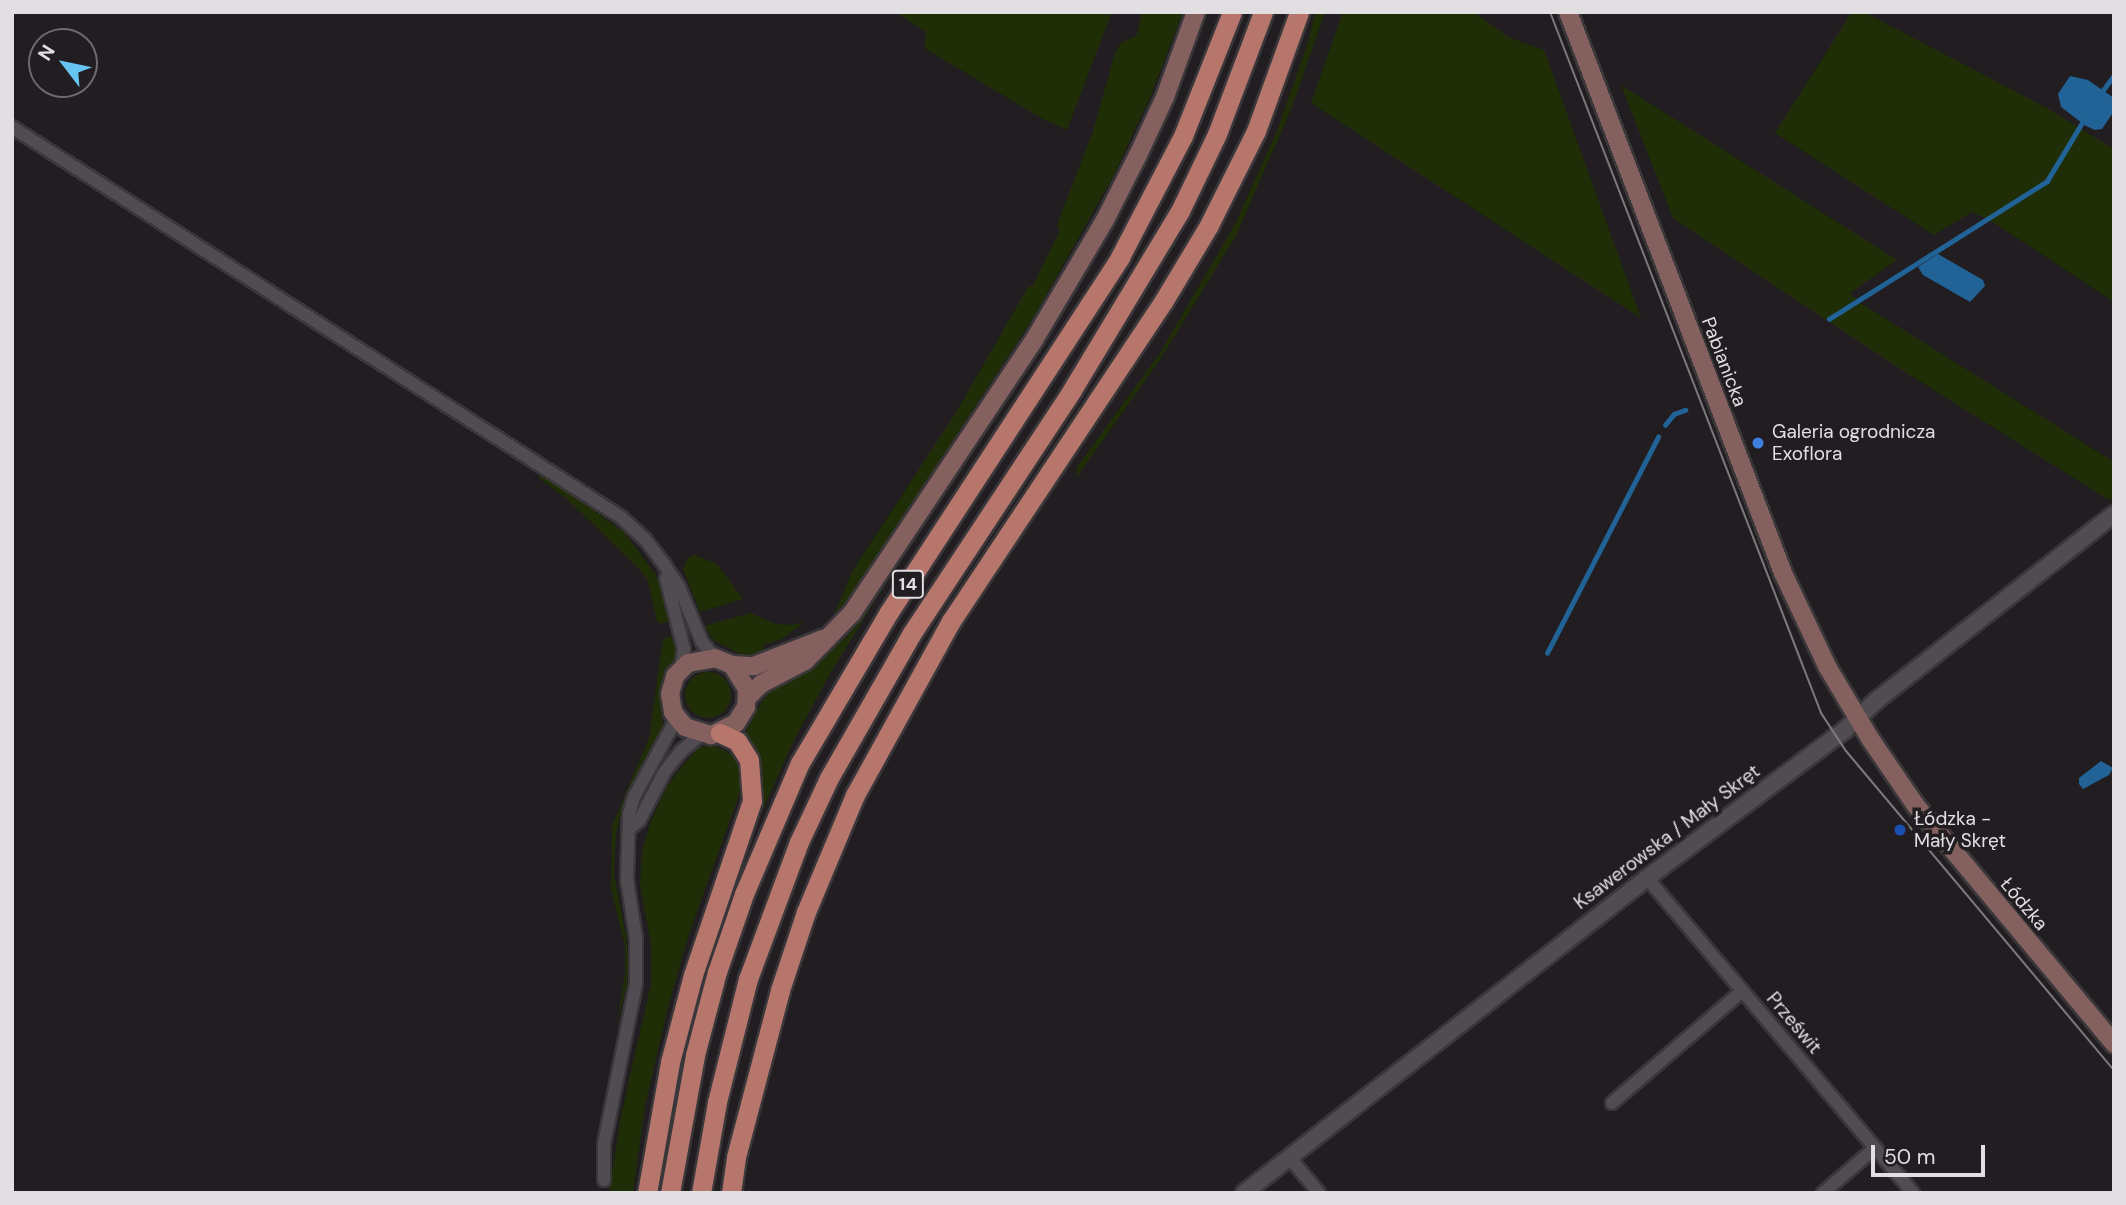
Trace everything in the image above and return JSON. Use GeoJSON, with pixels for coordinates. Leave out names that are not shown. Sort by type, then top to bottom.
{"type":"FeatureCollection","features":[{"type":"Feature","properties":{"kind":"main road"},"geometry":{"type":"LineString","coordinates":[[711,734],[736,723],[747,698],[761,684],[805,661],[868,592],[1067,286],[1138,155],[1165,97],[1196,12]]}},
{"type":"Feature","properties":{"kind":"main road","name":"14"},"geometry":{"type":"LineString","coordinates":[[670,1193],[692,1067],[717,972],[744,894],[800,763],[890,612],[1120,257],[1183,136],[1232,12]]}},
{"type":"Feature","properties":{"kind":"main road","name":"14"},"geometry":{"type":"LineString","coordinates":[[701,1193],[717,1102],[748,979],[799,842],[824,789],[865,711],[912,633],[1072,390],[1180,211],[1217,134],[1262,12]]}},
{"type":"Feature","properties":{"kind":"main road"},"geometry":{"type":"LineString","coordinates":[[731,1193],[736,1157],[780,990],[806,912],[855,795],[951,621],[1163,302],[1209,225],[1256,131],[1299,12]]}},
{"type":"Feature","properties":{"kind":"main road","name":"Pabianicka"},"geometry":{"type":"LineString","coordinates":[[1569,12],[1783,573],[1813,639],[1858,719]]}},
{"type":"Feature","properties":{"kind":"main road"},"geometry":{"type":"LineString","coordinates":[[648,1193],[670,1062],[693,975],[752,801],[749,760],[737,741],[685,727],[673,712],[671,685],[681,669],[697,659],[715,658],[732,665],[754,666],[827,638]]}},
{"type":"Feature","properties":{"kind":"main road"},"geometry":{"type":"LineString","coordinates":[[732,665],[744,680],[747,698]]}},
{"type":"Feature","properties":{"kind":"main road","name":"Łódzka"},"geometry":{"type":"LineString","coordinates":[[1858,719],[1896,779],[1940,837],[2114,1044]]}},
{"type":"Feature","properties":{"kind":"street"},"geometry":{"type":"LineString","coordinates":[[12,127],[608,507],[634,528],[653,549],[679,587],[702,642],[715,658]]}},
{"type":"Feature","properties":{"kind":"street","name":"Ksawerowska / Mały Skręt"},"geometry":{"type":"LineString","coordinates":[[1244,1193],[1647,878],[1858,719],[2114,514]]}},
{"type":"Feature","properties":{"kind":"street"},"geometry":{"type":"LineString","coordinates":[[653,549],[672,593],[684,649],[681,669]]}},
{"type":"Feature","properties":{"kind":"street"},"geometry":{"type":"LineString","coordinates":[[604,1180],[604,1144],[636,984],[636,938],[627,880],[629,814],[634,797],[671,731],[673,712]]}},
{"type":"Feature","properties":{"kind":"street"},"geometry":{"type":"LineString","coordinates":[[630,828],[639,821],[665,771],[681,751],[711,734]]}},
{"type":"Feature","properties":{"kind":"street","name":"Prześwit"},"geometry":{"type":"LineString","coordinates":[[1647,878],[1913,1193]]}},
{"type":"Feature","properties":{"kind":"street"},"geometry":{"type":"LineString","coordinates":[[1612,1103],[1742,991]]}},
{"type":"Feature","properties":{"kind":"street"},"geometry":{"type":"LineString","coordinates":[[1823,1193],[1875,1148]]}},
{"type":"Feature","properties":{"kind":"street"},"geometry":{"type":"LineString","coordinates":[[1289,1157],[1319,1193]]}},
{"type":"Feature","properties":{"kind":"green space"},"geometry":{"type":"Polygon","coordinates":[[[896,12],[1112,12],[1067,130],[1041,118],[924,48],[926,32],[896,12]]]}},
{"type":"Feature","properties":{"kind":"green space"},"geometry":{"type":"Polygon","coordinates":[[[1142,12],[1183,12],[1152,93],[1114,175],[1032,320],[856,588],[832,619],[853,570],[955,414],[1028,287],[1033,285],[1059,232],[1057,225],[1093,131],[1115,53],[1121,43],[1137,35],[1142,12]]]}},
{"type":"Feature","properties":{"kind":"green space"},"geometry":{"type":"Polygon","coordinates":[[[1315,12],[1325,12],[1292,107],[1236,236],[1161,358],[1076,478],[1077,467],[1160,353],[1235,224],[1277,131],[1309,39],[1315,12]]]}},
{"type":"Feature","properties":{"kind":"green space"},"geometry":{"type":"Polygon","coordinates":[[[1343,12],[1474,12],[1508,37],[1544,50],[1641,318],[1311,103],[1343,12]]]}},
{"type":"Feature","properties":{"kind":"green space"},"geometry":{"type":"Polygon","coordinates":[[[1852,12],[1864,12],[2045,107],[2114,149],[2114,302],[1991,221],[1972,212],[1934,235],[1775,133],[1852,12]]]}},
{"type":"Feature","properties":{"kind":"green space"},"geometry":{"type":"Polygon","coordinates":[[[1621,85],[1897,260],[1850,293],[1859,302],[2114,462],[2114,497],[2109,500],[1902,370],[1673,218],[1621,85]]]}},
{"type":"Feature","properties":{"kind":"green space"},"geometry":{"type":"Polygon","coordinates":[[[537,470],[624,532],[656,575],[672,621],[661,624],[657,621],[648,581],[641,571],[566,498],[540,479],[537,470]]]}},
{"type":"Feature","properties":{"kind":"green space"},"geometry":{"type":"Polygon","coordinates":[[[695,555],[717,564],[743,599],[700,612],[683,569],[688,558],[695,555]]]}},
{"type":"Feature","properties":{"kind":"green space"},"geometry":{"type":"Polygon","coordinates":[[[895,569],[831,672],[793,742],[736,870],[756,763],[746,731],[768,693],[823,659],[847,636],[895,569]]]}},
{"type":"Feature","properties":{"kind":"green space"},"geometry":{"type":"Polygon","coordinates":[[[751,613],[775,624],[792,625],[805,622],[782,639],[763,645],[763,653],[749,656],[714,640],[704,626],[751,613]]]}},
{"type":"Feature","properties":{"kind":"green space"},"geometry":{"type":"Polygon","coordinates":[[[674,635],[676,657],[660,690],[663,728],[633,782],[621,813],[616,836],[614,874],[627,941],[628,965],[627,984],[616,1029],[625,974],[625,947],[611,889],[612,826],[649,738],[663,639],[674,635]]]}},
{"type":"Feature","properties":{"kind":"green space"},"geometry":{"type":"Polygon","coordinates":[[[708,672],[724,679],[731,695],[724,711],[708,718],[692,711],[685,695],[692,679],[708,672]]]}},
{"type":"Feature","properties":{"kind":"green space"},"geometry":{"type":"Polygon","coordinates":[[[714,745],[737,758],[741,767],[741,790],[688,937],[668,1008],[645,1106],[633,1193],[609,1193],[620,1121],[651,983],[651,945],[640,885],[642,852],[650,823],[667,786],[697,748],[714,745]]]}},
{"type":"Feature","properties":{"kind":"water"},"geometry":{"type":"Polygon","coordinates":[[[2070,76],[2088,80],[2114,98],[2114,111],[2102,129],[2095,130],[2086,126],[2061,107],[2058,94],[2070,76]]]}},
{"type":"Feature","properties":{"kind":"water"},"geometry":{"type":"Polygon","coordinates":[[[1938,254],[1983,280],[1985,286],[1970,302],[1923,275],[1918,267],[1938,254]]]}},
{"type":"Feature","properties":{"kind":"water"},"geometry":{"type":"Polygon","coordinates":[[[2101,761],[2113,768],[2109,775],[2083,789],[2079,778],[2101,761]]]}},
{"type":"Feature","properties":{"kind":"waterway"},"geometry":{"type":"LineString","coordinates":[[2101,93],[2114,75]]}},
{"type":"Feature","properties":{"kind":"waterway"},"geometry":{"type":"LineString","coordinates":[[1829,319],[2047,181],[2083,121]]}},
{"type":"Feature","properties":{"kind":"waterway"},"geometry":{"type":"LineString","coordinates":[[1732,392],[1739,387]]}},
{"type":"Feature","properties":{"kind":"waterway"},"geometry":{"type":"LineString","coordinates":[[1665,425],[1674,414],[1685,410]]}},
{"type":"Feature","properties":{"kind":"waterway"},"geometry":{"type":"LineString","coordinates":[[1547,653],[1658,437]]}},
{"type":"Feature","properties":{"kind":"tram line"},"geometry":{"type":"LineString","coordinates":[[1550,12],[1821,713],[1846,751],[2114,1070]]}},
{"type":"Feature","properties":{"kind":"place","name":"Galeria ogrodnicza Exoflora"},"geometry":{"type":"Point","coordinates":[1758,443]}},
{"type":"Feature","properties":{"kind":"place","name":"Łódzka - Mały Skręt"},"geometry":{"type":"Point","coordinates":[1900,830]}}]}
